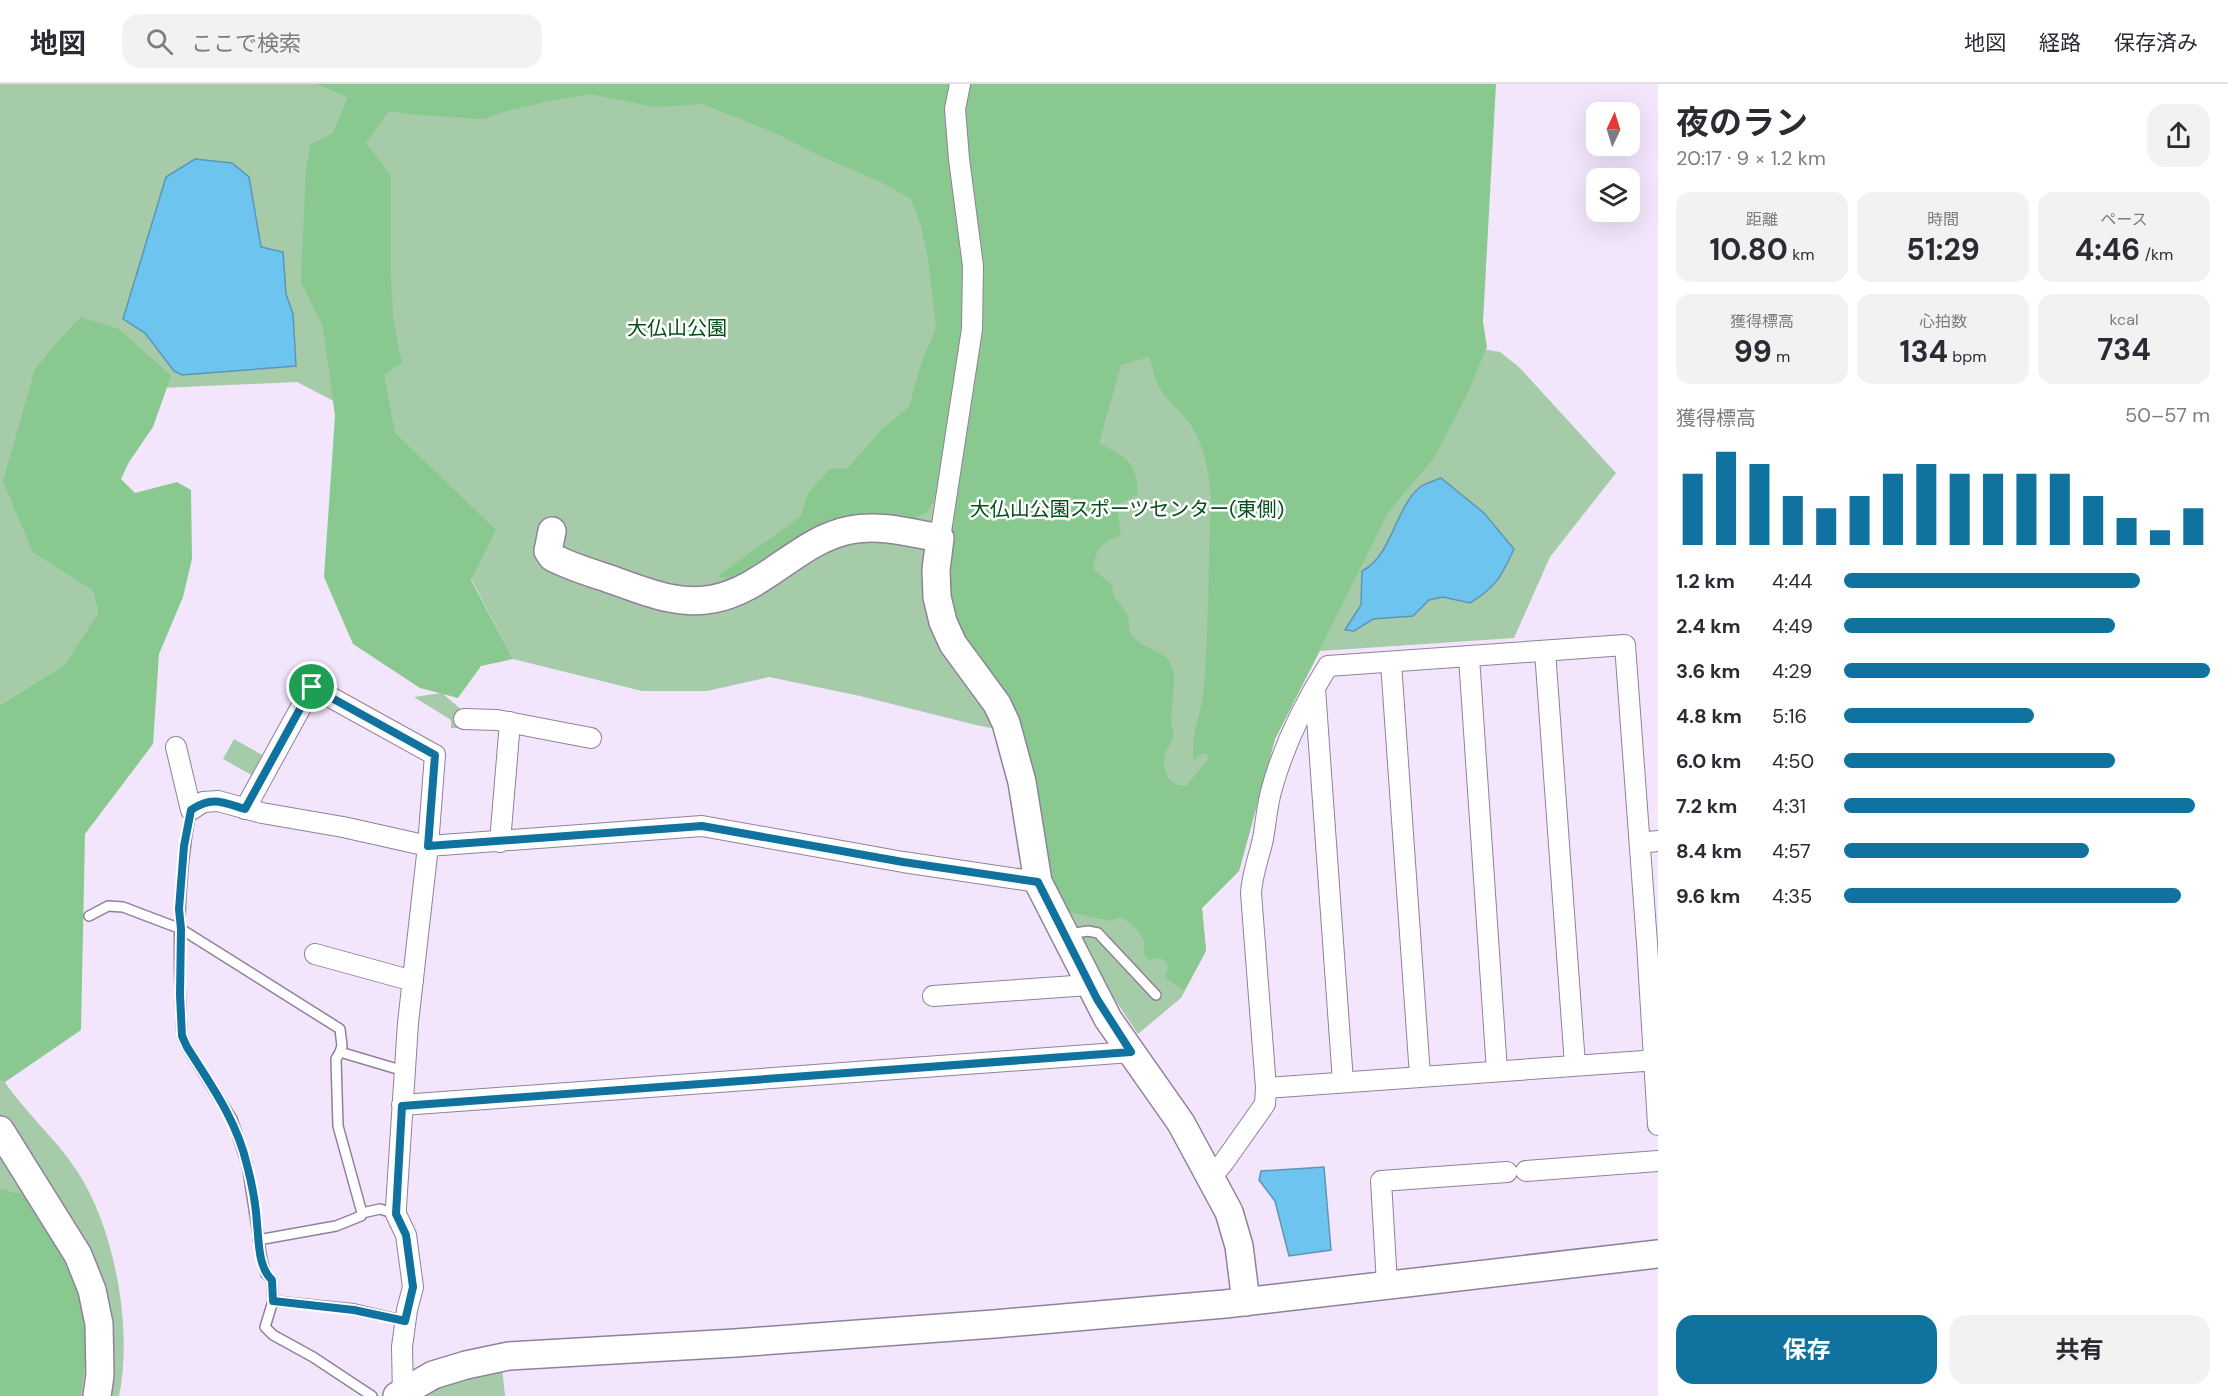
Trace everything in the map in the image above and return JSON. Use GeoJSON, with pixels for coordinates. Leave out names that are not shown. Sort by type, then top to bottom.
{"type":"FeatureCollection","features":[{"type":"Feature","properties":{"kind":"street"},"geometry":{"type":"LineString","coordinates":[[960,84],[955,109],[956,127],[973,266],[973,299],[969,361],[936,570],[943,622],[953,644],[997,704],[1006,723],[1022,782],[1038,882],[1089,986],[1108,1019],[1169,1104],[1234,1223],[1246,1302]]}},
{"type":"Feature","properties":{"kind":"street"},"geometry":{"type":"LineString","coordinates":[[552,531],[548,551],[549,555],[555,559],[648,593],[688,602],[723,597],[749,587],[812,546],[832,535],[850,530],[883,529],[940,538]]}},
{"type":"Feature","properties":{"kind":"street"},"geometry":{"type":"LineString","coordinates":[[1211,1178],[1265,1104],[1266,1088],[1251,893],[1252,879],[1263,838],[1271,790],[1285,748],[1328,666],[1625,645],[1649,842],[1658,1125]]}},
{"type":"Feature","properties":{"kind":"street"},"geometry":{"type":"LineString","coordinates":[[1545,651],[1575,1065]]}},
{"type":"Feature","properties":{"kind":"street"},"geometry":{"type":"LineString","coordinates":[[1469,657],[1497,1071]]}},
{"type":"Feature","properties":{"kind":"street"},"geometry":{"type":"LineString","coordinates":[[1391,663],[1420,1076]]}},
{"type":"Feature","properties":{"kind":"street"},"geometry":{"type":"LineString","coordinates":[[245,809],[312,687],[435,755],[428,846],[404,1071],[396,1214],[406,1235],[413,1287],[402,1347],[401,1395]]}},
{"type":"Feature","properties":{"kind":"street"},"geometry":{"type":"LineString","coordinates":[[1315,687],[1342,1082]]}},
{"type":"Feature","properties":{"kind":"street"},"geometry":{"type":"LineString","coordinates":[[464,719],[510,722],[591,738]]}},
{"type":"Feature","properties":{"kind":"street"},"geometry":{"type":"LineString","coordinates":[[500,842],[510,722]]}},
{"type":"Feature","properties":{"kind":"street"},"geometry":{"type":"LineString","coordinates":[[176,747],[191,810],[210,800],[245,809],[385,835],[428,846],[702,826],[903,862],[1038,882]]}},
{"type":"Feature","properties":{"kind":"street"},"geometry":{"type":"LineString","coordinates":[[315,954],[412,981]]}},
{"type":"Feature","properties":{"kind":"street"},"geometry":{"type":"LineString","coordinates":[[933,996],[1089,986]]}},
{"type":"Feature","properties":{"kind":"street"},"geometry":{"type":"LineString","coordinates":[[402,1106],[1131,1052]]}},
{"type":"Feature","properties":{"kind":"street"},"geometry":{"type":"LineString","coordinates":[[1266,1088],[1656,1060]]}},
{"type":"Feature","properties":{"kind":"street"},"geometry":{"type":"LineString","coordinates":[[0,1130],[78,1255],[92,1290],[99,1324],[100,1364],[97,1396]]}},
{"type":"Feature","properties":{"kind":"street"},"geometry":{"type":"LineString","coordinates":[[1387,1284],[1381,1181],[1658,1161]]}},
{"type":"Feature","properties":{"kind":"street"},"geometry":{"type":"LineString","coordinates":[[401,1395],[433,1375],[509,1356],[735,1343],[982,1325],[1246,1302],[1658,1254]]}},
{"type":"Feature","properties":{"kind":"lane"},"geometry":{"type":"LineString","coordinates":[[191,810],[184,846],[179,909],[182,1036],[232,1119],[247,1164],[258,1240],[266,1274],[272,1280],[273,1301],[265,1327],[273,1335],[323,1363],[372,1396]]}},
{"type":"Feature","properties":{"kind":"lane"},"geometry":{"type":"LineString","coordinates":[[89,916],[108,906],[123,907],[181,929],[340,1029],[342,1046],[336,1059],[338,1125],[362,1213]]}},
{"type":"Feature","properties":{"kind":"lane"},"geometry":{"type":"LineString","coordinates":[[1064,935],[1088,931],[1098,933],[1156,995]]}},
{"type":"Feature","properties":{"kind":"lane"},"geometry":{"type":"LineString","coordinates":[[340,1052],[404,1071]]}},
{"type":"Feature","properties":{"kind":"lane"},"geometry":{"type":"LineString","coordinates":[[258,1240],[336,1226],[361,1216],[362,1213],[380,1209],[396,1214]]}},
{"type":"Feature","properties":{"kind":"lane"},"geometry":{"type":"LineString","coordinates":[[273,1301],[354,1310],[405,1321]]}},
{"type":"Feature","properties":{"kind":"green space"},"geometry":{"type":"Polygon","coordinates":[[[0,84],[666,84],[1477,348],[1500,352],[1519,367],[1616,473],[1550,557],[1514,638],[1320,651],[1275,739],[1239,871],[1202,908],[1206,951],[1181,998],[1138,1034],[1097,973],[1065,911],[1020,734],[769,677],[707,691],[642,691],[513,659],[395,433],[297,382],[161,388],[33,553],[93,591],[98,615],[64,665],[0,705],[0,84]]]}},
{"type":"Feature","properties":{"kind":"green space"},"geometry":{"type":"Polygon","coordinates":[[[316,84],[1496,84],[1483,322],[1487,347],[1467,394],[1434,458],[1389,511],[1275,739],[1239,871],[1202,908],[1206,951],[1184,991],[1165,977],[1168,967],[1165,961],[1160,958],[1148,960],[1143,952],[1145,943],[1137,929],[1121,917],[1109,921],[1065,911],[1050,879],[956,619],[944,566],[939,493],[927,512],[909,521],[743,577],[724,579],[718,576],[801,516],[808,493],[830,469],[848,468],[882,429],[909,407],[922,361],[936,328],[928,258],[920,223],[911,199],[879,181],[822,157],[773,132],[703,104],[655,107],[591,94],[506,111],[484,119],[389,111],[366,143],[391,176],[393,319],[402,363],[384,375],[395,433],[496,530],[471,580],[513,659],[481,666],[458,698],[420,688],[353,644],[324,577],[335,416],[323,327],[301,282],[306,167],[311,144],[333,133],[348,97],[316,84]],[[1149,357],[1121,365],[1099,443],[1123,456],[1132,466],[1138,494],[1119,504],[1120,535],[1100,548],[1093,569],[1112,585],[1115,599],[1128,617],[1131,634],[1166,658],[1173,669],[1171,719],[1173,735],[1165,754],[1164,765],[1167,776],[1175,784],[1186,786],[1208,760],[1208,754],[1203,753],[1194,760],[1193,742],[1203,697],[1206,664],[1211,500],[1208,470],[1199,441],[1190,424],[1160,389],[1149,357]]]}},
{"type":"Feature","properties":{"kind":"green space"},"geometry":{"type":"Polygon","coordinates":[[[81,317],[119,329],[171,376],[153,427],[129,462],[121,479],[135,493],[177,482],[191,490],[192,559],[183,597],[159,654],[153,744],[85,834],[81,1030],[5,1082],[0,1079],[0,705],[64,665],[98,614],[93,591],[33,553],[3,481],[35,369],[81,317]]]}},
{"type":"Feature","properties":{"kind":"green space"},"geometry":{"type":"Polygon","coordinates":[[[442,693],[464,712],[464,728],[451,728],[451,720],[414,697],[442,693]]]}},
{"type":"Feature","properties":{"kind":"green space"},"geometry":{"type":"Polygon","coordinates":[[[234,739],[266,757],[255,777],[223,759],[234,739]]]}},
{"type":"Feature","properties":{"kind":"green space"},"geometry":{"type":"Polygon","coordinates":[[[0,1075],[77,1171],[102,1221],[118,1280],[122,1311],[123,1370],[119,1396],[81,1396],[87,1351],[0,1197],[0,1075]]]}},
{"type":"Feature","properties":{"kind":"green space"},"geometry":{"type":"Polygon","coordinates":[[[0,1189],[21,1194],[42,1208],[75,1267],[86,1316],[87,1351],[81,1396],[0,1396],[0,1189]]]}},
{"type":"Feature","properties":{"kind":"green space"},"geometry":{"type":"Polygon","coordinates":[[[502,1368],[505,1396],[420,1396],[437,1385],[502,1368]]]}},
{"type":"Feature","properties":{"kind":"water"},"geometry":{"type":"Polygon","coordinates":[[[195,159],[232,163],[249,177],[261,247],[283,252],[286,294],[293,314],[296,366],[182,375],[174,371],[145,333],[123,319],[166,177],[195,159]]]}},
{"type":"Feature","properties":{"kind":"water"},"geometry":{"type":"Polygon","coordinates":[[[1441,478],[1484,513],[1514,549],[1501,574],[1492,586],[1470,603],[1443,597],[1429,600],[1413,616],[1373,619],[1354,631],[1345,630],[1361,605],[1362,571],[1380,555],[1411,497],[1421,486],[1441,478]]]}},
{"type":"Feature","properties":{"kind":"water"},"geometry":{"type":"Polygon","coordinates":[[[1324,1167],[1331,1250],[1289,1256],[1275,1201],[1259,1180],[1261,1171],[1324,1167]]]}},
{"type":"Feature","properties":{"kind":"route"},"geometry":{"type":"LineString","coordinates":[[312,687],[435,755],[428,846],[702,826],[903,862],[1038,882],[1097,999],[1131,1052],[402,1106],[396,1214],[406,1235],[413,1287],[405,1321],[354,1310],[273,1301],[272,1280],[266,1274],[258,1240],[247,1164],[232,1119],[182,1036],[179,909],[184,846],[191,810],[210,800],[245,809],[312,687]]}},
{"type":"Feature","properties":{"kind":"park label","name":"大仏山公園"},"geometry":{"type":"Point","coordinates":[677,328]}},
{"type":"Feature","properties":{"kind":"park label","name":"大仏山公園スポーツセンター(東側)"},"geometry":{"type":"Point","coordinates":[1127,509]}}]}
